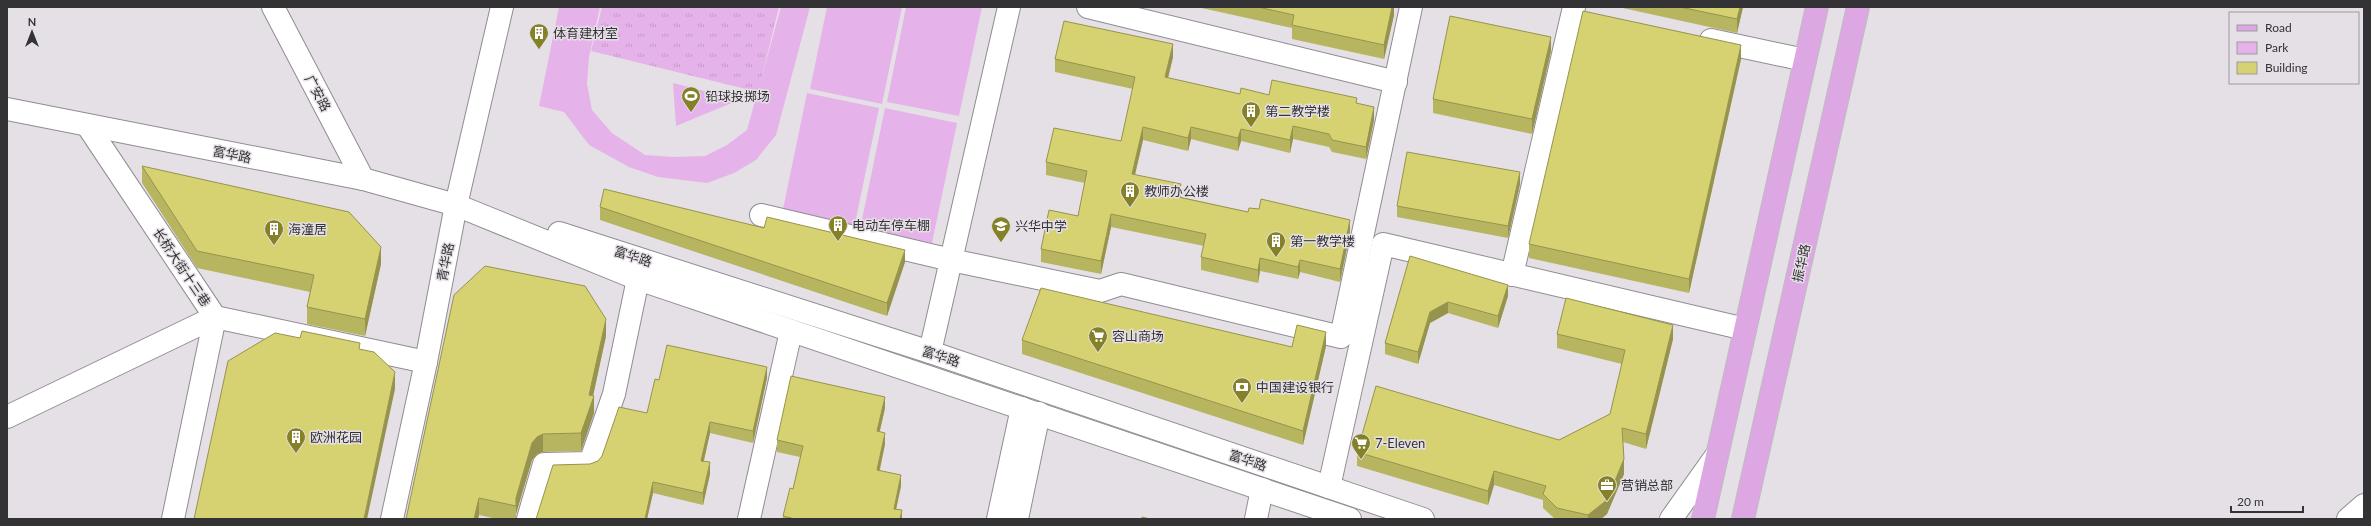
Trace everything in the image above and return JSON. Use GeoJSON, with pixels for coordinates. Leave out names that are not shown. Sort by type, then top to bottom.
{"type":"FeatureCollection","features":[{"type":"Feature","properties":{"kind":"main road"},"geometry":{"type":"LineString","coordinates":[[1703,519],[1817,7]]}},
{"type":"Feature","properties":{"kind":"main road","name":"振华路"},"geometry":{"type":"LineString","coordinates":[[1744,519],[1858,7]]}},
{"type":"Feature","properties":{"kind":"street","name":"广安路"},"geometry":{"type":"LineString","coordinates":[[273,7],[363,179]]}},
{"type":"Feature","properties":{"kind":"street","name":"青华路"},"geometry":{"type":"LineString","coordinates":[[392,519],[426,362],[456,205],[502,7]]}},
{"type":"Feature","properties":{"kind":"street"},"geometry":{"type":"LineString","coordinates":[[930,352],[1009,7]]}},
{"type":"Feature","properties":{"kind":"street"},"geometry":{"type":"LineString","coordinates":[[1088,7],[1396,82]]}},
{"type":"Feature","properties":{"kind":"street"},"geometry":{"type":"LineString","coordinates":[[761,215],[951,260],[1100,290],[1121,284],[1341,337],[1411,7]]}},
{"type":"Feature","properties":{"kind":"street"},"geometry":{"type":"LineString","coordinates":[[1512,275],[1568,8],[1596,15]]}},
{"type":"Feature","properties":{"kind":"street"},"geometry":{"type":"LineString","coordinates":[[1688,35],[1805,60]]}},
{"type":"Feature","properties":{"kind":"street","name":"富华路"},"geometry":{"type":"LineString","coordinates":[[7,109],[363,179],[456,205],[638,279],[1350,519]]}},
{"type":"Feature","properties":{"kind":"street","name":"长桥大街十三巷"},"geometry":{"type":"LineString","coordinates":[[7,417],[215,317],[87,125]]}},
{"type":"Feature","properties":{"kind":"street","name":"富华路"},"geometry":{"type":"LineString","coordinates":[[456,205],[490,210],[930,352],[1422,519]]}},
{"type":"Feature","properties":{"kind":"street"},"geometry":{"type":"LineString","coordinates":[[1329,488],[1383,244],[1745,329]]}},
{"type":"Feature","properties":{"kind":"street"},"geometry":{"type":"LineString","coordinates":[[528,519],[544,464],[590,463],[614,394],[638,279]]}},
{"type":"Feature","properties":{"kind":"street"},"geometry":{"type":"LineString","coordinates":[[173,519],[215,317],[426,362]]}},
{"type":"Feature","properties":{"kind":"street"},"geometry":{"type":"LineString","coordinates":[[749,519],[792,331]]}},
{"type":"Feature","properties":{"kind":"street"},"geometry":{"type":"LineString","coordinates":[[998,519],[1030,411]]}},
{"type":"Feature","properties":{"kind":"street"},"geometry":{"type":"LineString","coordinates":[[1017,519],[1030,411]]}},
{"type":"Feature","properties":{"kind":"street"},"geometry":{"type":"LineString","coordinates":[[1672,519],[1716,456]]}},
{"type":"Feature","properties":{"kind":"street"},"geometry":{"type":"LineString","coordinates":[[1256,519],[1262,489]]}},
{"type":"Feature","properties":{"kind":"street"},"geometry":{"type":"LineString","coordinates":[[2348,519],[2364,505]]}},
{"type":"Feature","properties":{"kind":"green space"},"geometry":{"type":"Polygon","coordinates":[[[559,7],[600,7],[589,57],[587,84],[592,110],[612,133],[645,155],[674,157],[705,156],[727,145],[747,130],[781,7],[810,7],[776,135],[756,160],[734,173],[707,183],[658,177],[629,167],[589,145],[564,112],[539,106],[559,7]]]}},
{"type":"Feature","properties":{"kind":"green space"},"geometry":{"type":"Polygon","coordinates":[[[602,7],[779,7],[758,92],[591,51],[602,7]]]}},
{"type":"Feature","properties":{"kind":"green space"},"geometry":{"type":"Polygon","coordinates":[[[827,7],[902,7],[882,104],[810,89],[827,7]]]}},
{"type":"Feature","properties":{"kind":"green space"},"geometry":{"type":"Polygon","coordinates":[[[906,7],[982,7],[959,116],[887,102],[906,7]]]}},
{"type":"Feature","properties":{"kind":"green space","name":"铅球投掷场"},"geometry":{"type":"Polygon","coordinates":[[[673,83],[739,100],[676,126],[673,83]]]}},
{"type":"Feature","properties":{"kind":"green space"},"geometry":{"type":"Polygon","coordinates":[[[807,93],[879,108],[854,228],[782,214],[807,93]]]}},
{"type":"Feature","properties":{"kind":"green space"},"geometry":{"type":"Polygon","coordinates":[[[885,108],[957,123],[932,243],[860,229],[885,108]]]}},
{"type":"Feature","properties":{"kind":"building"},"geometry":{"type":"Polygon","coordinates":[[[1258,7],[1392,7],[1384,45],[1292,25],[1294,15],[1258,7]]]}},
{"type":"Feature","properties":{"kind":"building"},"geometry":{"type":"Polygon","coordinates":[[[1680,7],[1740,7],[1737,19],[1680,7]]]}},
{"type":"Feature","properties":{"kind":"building"},"geometry":{"type":"Polygon","coordinates":[[[1583,11],[1741,45],[1689,279],[1529,244],[1583,11]]]}},
{"type":"Feature","properties":{"kind":"building"},"geometry":{"type":"Polygon","coordinates":[[[1450,16],[1551,37],[1532,119],[1433,99],[1450,16]]]}},
{"type":"Feature","properties":{"kind":"building"},"geometry":{"type":"Polygon","coordinates":[[[1064,21],[1173,44],[1165,77],[1240,94],[1241,88],[1269,95],[1272,80],[1357,98],[1356,103],[1374,107],[1366,147],[1332,140],[1329,134],[1293,126],[1290,140],[1241,129],[1238,138],[1191,127],[1188,138],[1143,127],[1132,174],[1181,184],[1178,197],[1248,212],[1249,208],[1259,209],[1261,199],[1350,220],[1340,269],[1300,260],[1298,267],[1260,258],[1258,270],[1201,257],[1206,234],[1111,214],[1101,261],[1041,249],[1049,210],[1078,216],[1087,171],[1046,162],[1054,128],[1121,141],[1135,77],[1055,59],[1064,21]]]}},
{"type":"Feature","properties":{"kind":"building"},"geometry":{"type":"Polygon","coordinates":[[[1407,152],[1520,172],[1508,226],[1397,206],[1407,152]]]}},
{"type":"Feature","properties":{"kind":"building","name":"海潼居"},"geometry":{"type":"Polygon","coordinates":[[[142,166],[349,212],[381,247],[365,319],[307,307],[314,275],[197,251],[142,166]]]}},
{"type":"Feature","properties":{"kind":"building"},"geometry":{"type":"Polygon","coordinates":[[[604,189],[764,228],[767,217],[905,250],[887,303],[600,207],[604,189]]]}},
{"type":"Feature","properties":{"kind":"building"},"geometry":{"type":"Polygon","coordinates":[[[1410,256],[1508,285],[1498,316],[1448,302],[1430,312],[1418,352],[1385,343],[1410,256]]]}},
{"type":"Feature","properties":{"kind":"building"},"geometry":{"type":"Polygon","coordinates":[[[485,266],[585,286],[606,319],[589,395],[594,396],[581,433],[543,434],[537,437],[532,443],[516,498],[516,506],[479,498],[474,519],[406,519],[454,295],[485,266]]]}},
{"type":"Feature","properties":{"kind":"building"},"geometry":{"type":"Polygon","coordinates":[[[1041,288],[1292,347],[1297,325],[1326,332],[1303,431],[1022,340],[1041,288]]]}},
{"type":"Feature","properties":{"kind":"building"},"geometry":{"type":"Polygon","coordinates":[[[1566,298],[1673,325],[1646,434],[1622,428],[1624,459],[1607,500],[1588,515],[1557,508],[1543,494],[1546,486],[1494,471],[1488,491],[1357,452],[1376,386],[1559,440],[1610,414],[1625,350],[1557,334],[1566,298]]]}},
{"type":"Feature","properties":{"kind":"building","name":"欧洲花园"},"geometry":{"type":"Polygon","coordinates":[[[302,331],[360,343],[359,349],[374,352],[395,372],[364,519],[194,519],[228,361],[275,333],[300,338],[302,331]]]}},
{"type":"Feature","properties":{"kind":"building"},"geometry":{"type":"Polygon","coordinates":[[[667,345],[767,367],[753,431],[710,422],[701,461],[710,462],[703,493],[653,482],[645,519],[536,519],[553,465],[590,464],[598,461],[602,456],[619,407],[647,413],[655,379],[659,380],[667,345]]]}},
{"type":"Feature","properties":{"kind":"building"},"geometry":{"type":"Polygon","coordinates":[[[791,376],[885,397],[877,431],[885,433],[877,470],[901,475],[894,509],[902,510],[900,519],[795,519],[783,516],[790,488],[793,489],[803,446],[777,440],[791,376]]]}},
{"type":"Feature","properties":{"kind":"place","name":"体育建材室"},"geometry":{"type":"Point","coordinates":[539,50]}},
{"type":"Feature","properties":{"kind":"place","name":"铅球投掷场"},"geometry":{"type":"Point","coordinates":[691,113]}},
{"type":"Feature","properties":{"kind":"place","name":"第二教学楼"},"geometry":{"type":"Point","coordinates":[1251,128]}},
{"type":"Feature","properties":{"kind":"place","name":"教师办公楼"},"geometry":{"type":"Point","coordinates":[1130,208]}},
{"type":"Feature","properties":{"kind":"place","name":"电动车停车棚"},"geometry":{"type":"Point","coordinates":[838,242]}},
{"type":"Feature","properties":{"kind":"place","name":"兴华中学"},"geometry":{"type":"Point","coordinates":[1001,243]}},
{"type":"Feature","properties":{"kind":"place","name":"海潼居"},"geometry":{"type":"Point","coordinates":[274,246]}},
{"type":"Feature","properties":{"kind":"place","name":"第一教学楼"},"geometry":{"type":"Point","coordinates":[1276,258]}},
{"type":"Feature","properties":{"kind":"place","name":"容山商场"},"geometry":{"type":"Point","coordinates":[1098,353]}},
{"type":"Feature","properties":{"kind":"place","name":"中国建设银行"},"geometry":{"type":"Point","coordinates":[1242,404]}},
{"type":"Feature","properties":{"kind":"place","name":"欧洲花园"},"geometry":{"type":"Point","coordinates":[296,454]}},
{"type":"Feature","properties":{"kind":"place","name":"7-Eleven"},"geometry":{"type":"Point","coordinates":[1361,460]}},
{"type":"Feature","properties":{"kind":"place","name":"营销总部"},"geometry":{"type":"Point","coordinates":[1607,502]}}]}
